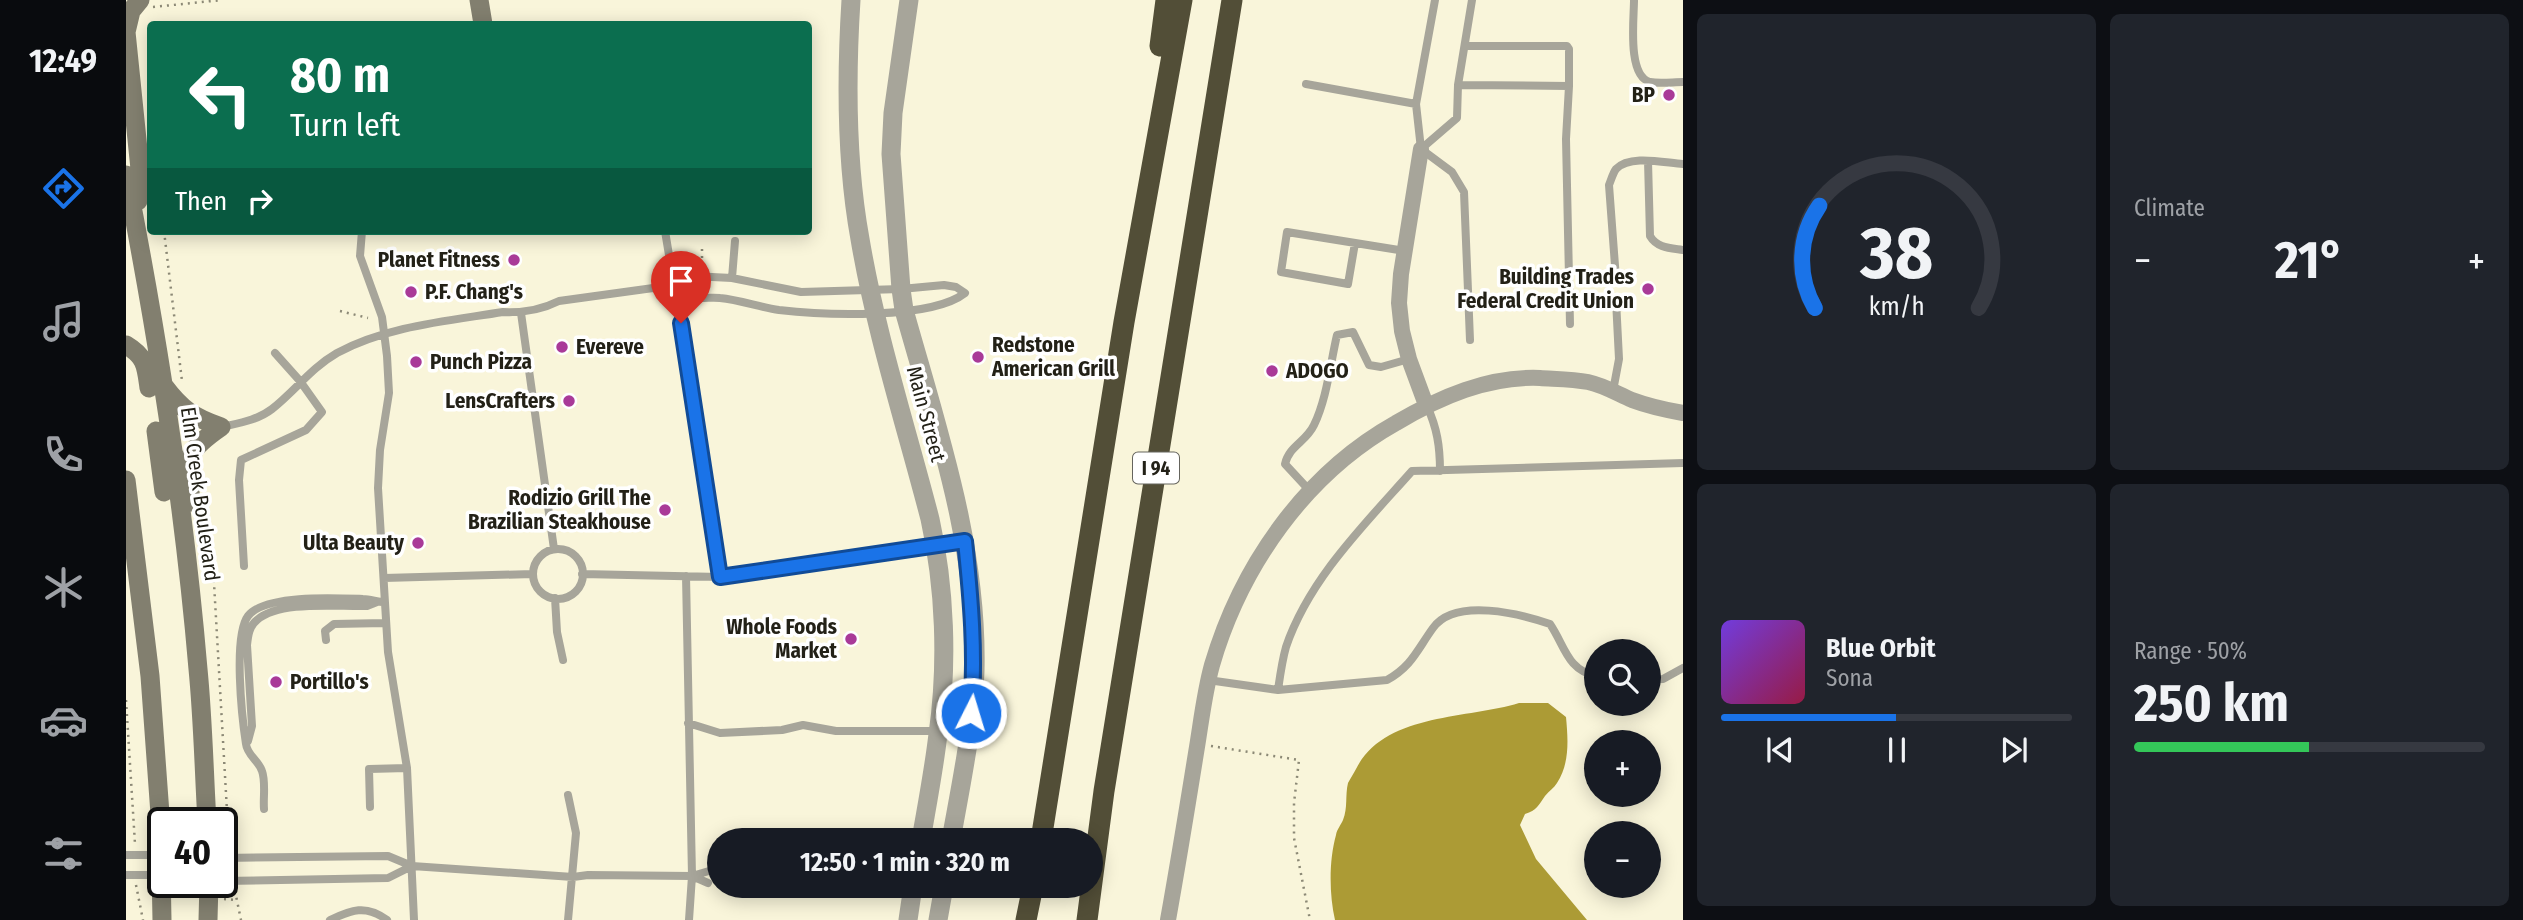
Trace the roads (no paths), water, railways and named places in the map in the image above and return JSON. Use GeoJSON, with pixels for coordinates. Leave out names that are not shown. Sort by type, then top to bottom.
{"type":"FeatureCollection","features":[{"type":"Feature","properties":{"kind":"highway"},"geometry":{"type":"LineString","coordinates":[[1124,322],[1166,0]]}},
{"type":"Feature","properties":{"kind":"highway","name":"I 94"},"geometry":{"type":"LineString","coordinates":[[1043,828],[1124,322],[1182,0]]}},
{"type":"Feature","properties":{"kind":"highway","name":"I 94"},"geometry":{"type":"LineString","coordinates":[[1087,920],[1104,791],[1233,5]]}},
{"type":"Feature","properties":{"kind":"highway"},"geometry":{"type":"LineString","coordinates":[[1026,920],[1031,898]]}},
{"type":"Feature","properties":{"kind":"main road"},"geometry":{"type":"LineString","coordinates":[[479,0],[482,21]]}},
{"type":"Feature","properties":{"kind":"main road"},"geometry":{"type":"LineString","coordinates":[[136,226],[140,169],[126,32],[131,11],[141,5]]}},
{"type":"Feature","properties":{"kind":"main road","name":"Elm Creek Boulevard"},"geometry":{"type":"LineString","coordinates":[[126,175],[162,383],[187,562],[198,670],[206,807]]}},
{"type":"Feature","properties":{"kind":"main road"},"geometry":{"type":"LineString","coordinates":[[126,345],[139,353],[146,365],[167,505],[174,532],[187,562]]}},
{"type":"Feature","properties":{"kind":"main road"},"geometry":{"type":"LineString","coordinates":[[162,383],[177,404],[189,414],[221,427]]}},
{"type":"Feature","properties":{"kind":"main road"},"geometry":{"type":"LineString","coordinates":[[187,562],[193,538],[193,516],[187,464],[201,441],[221,427]]}},
{"type":"Feature","properties":{"kind":"main road"},"geometry":{"type":"LineString","coordinates":[[126,480],[150,676],[158,807]]}},
{"type":"Feature","properties":{"kind":"main road"},"geometry":{"type":"LineString","coordinates":[[162,898],[162,920]]}},
{"type":"Feature","properties":{"kind":"main road"},"geometry":{"type":"LineString","coordinates":[[208,898],[208,920]]}},
{"type":"Feature","properties":{"kind":"street","name":"Main Street"},"geometry":{"type":"LineString","coordinates":[[851,0],[849,43],[852,175],[859,236],[875,313],[935,545],[943,642],[939,731],[923,828]]}},
{"type":"Feature","properties":{"kind":"street","name":"Main Street"},"geometry":{"type":"LineString","coordinates":[[909,0],[891,154],[901,289],[904,310],[952,478],[965,541],[972,607],[975,670],[970,734],[953,828]]}},
{"type":"Feature","properties":{"kind":"street"},"geometry":{"type":"LineString","coordinates":[[1421,149],[1399,303],[1409,359],[1426,405]]}},
{"type":"Feature","properties":{"kind":"street"},"geometry":{"type":"LineString","coordinates":[[1168,920],[1204,745],[1208,680],[1228,619],[1250,573],[1276,531],[1310,491],[1344,459],[1382,430],[1426,405],[1465,389],[1514,379],[1588,382],[1634,401],[1683,413]]}},
{"type":"Feature","properties":{"kind":"street"},"geometry":{"type":"LineString","coordinates":[[908,920],[911,898]]}},
{"type":"Feature","properties":{"kind":"street"},"geometry":{"type":"LineString","coordinates":[[938,920],[942,898]]}},
{"type":"Feature","properties":{"kind":"lane"},"geometry":{"type":"LineString","coordinates":[[1434,0],[1416,104],[1421,149],[1452,172],[1464,192],[1470,340]]}},
{"type":"Feature","properties":{"kind":"lane"},"geometry":{"type":"LineString","coordinates":[[1421,149],[1457,118],[1458,85],[1472,0]]}},
{"type":"Feature","properties":{"kind":"lane"},"geometry":{"type":"LineString","coordinates":[[1634,0],[1634,63],[1639,76],[1648,82],[1683,82]]}},
{"type":"Feature","properties":{"kind":"lane"},"geometry":{"type":"LineString","coordinates":[[1465,46],[1569,49],[1566,139],[1570,324]]}},
{"type":"Feature","properties":{"kind":"lane"},"geometry":{"type":"LineString","coordinates":[[1306,84],[1416,104]]}},
{"type":"Feature","properties":{"kind":"lane"},"geometry":{"type":"LineString","coordinates":[[1458,85],[1569,86]]}},
{"type":"Feature","properties":{"kind":"lane"},"geometry":{"type":"LineString","coordinates":[[1648,161],[1650,236],[1653,242],[1660,246],[1683,250]]}},
{"type":"Feature","properties":{"kind":"lane"},"geometry":{"type":"LineString","coordinates":[[1616,279],[1609,185],[1618,167],[1648,161],[1683,164]]}},
{"type":"Feature","properties":{"kind":"lane"},"geometry":{"type":"LineString","coordinates":[[1356,243],[1348,284],[1280,272],[1287,232],[1356,243],[1405,251]]}},
{"type":"Feature","properties":{"kind":"lane"},"geometry":{"type":"LineString","coordinates":[[362,235],[360,256],[382,317],[385,334],[388,393],[378,488],[384,578],[381,602],[407,768],[414,920]]}},
{"type":"Feature","properties":{"kind":"lane"},"geometry":{"type":"LineString","coordinates":[[666,235],[720,577]]}},
{"type":"Feature","properties":{"kind":"lane"},"geometry":{"type":"LineString","coordinates":[[732,278],[735,241]]}},
{"type":"Feature","properties":{"kind":"lane"},"geometry":{"type":"LineString","coordinates":[[221,427],[271,410],[317,366],[337,353],[385,334],[503,312],[521,313],[559,301],[675,285],[691,276],[732,278],[801,292],[944,285],[956,286],[965,293],[954,302],[904,310],[810,313],[720,298],[692,297],[675,285]]}},
{"type":"Feature","properties":{"kind":"lane"},"geometry":{"type":"LineString","coordinates":[[1612,392],[1619,359],[1616,300]]}},
{"type":"Feature","properties":{"kind":"lane"},"geometry":{"type":"LineString","coordinates":[[521,313],[554,549]]}},
{"type":"Feature","properties":{"kind":"lane"},"geometry":{"type":"LineString","coordinates":[[1310,491],[1285,464],[1287,453],[1312,429],[1320,409],[1337,335],[1353,332],[1369,365],[1381,367],[1409,359]]}},
{"type":"Feature","properties":{"kind":"lane"},"geometry":{"type":"LineString","coordinates":[[244,566],[239,480],[241,460],[306,430],[322,412],[300,381],[275,353]]}},
{"type":"Feature","properties":{"kind":"lane"},"geometry":{"type":"LineString","coordinates":[[1426,405],[1440,443],[1440,471]]}},
{"type":"Feature","properties":{"kind":"lane"},"geometry":{"type":"LineString","coordinates":[[1278,690],[1286,648],[1305,606],[1343,551],[1412,471],[1683,463]]}},
{"type":"Feature","properties":{"kind":"lane"},"geometry":{"type":"LineString","coordinates":[[582,574],[720,577],[965,541]]}},
{"type":"Feature","properties":{"kind":"lane"},"geometry":{"type":"LineString","coordinates":[[554,549],[563,549],[577,558],[582,574],[574,593],[568,596],[555,598],[545,595],[539,589],[533,574],[537,560],[547,551],[554,549]]}},
{"type":"Feature","properties":{"kind":"lane"},"geometry":{"type":"LineString","coordinates":[[384,578],[533,574]]}},
{"type":"Feature","properties":{"kind":"lane"},"geometry":{"type":"LineString","coordinates":[[686,576],[692,876],[689,920]]}},
{"type":"Feature","properties":{"kind":"lane"},"geometry":{"type":"LineString","coordinates":[[555,598],[557,632],[563,660]]}},
{"type":"Feature","properties":{"kind":"lane"},"geometry":{"type":"LineString","coordinates":[[264,809],[262,771],[246,748],[239,649],[241,631],[249,615],[260,607],[303,600],[367,599],[381,602]]}},
{"type":"Feature","properties":{"kind":"lane"},"geometry":{"type":"LineString","coordinates":[[1208,680],[1278,690],[1387,680],[1414,659],[1435,625],[1451,614],[1479,610],[1520,614],[1550,624],[1569,660],[1584,673]]}},
{"type":"Feature","properties":{"kind":"lane"},"geometry":{"type":"LineString","coordinates":[[326,640],[326,631],[334,624],[385,623]]}},
{"type":"Feature","properties":{"kind":"lane"},"geometry":{"type":"LineString","coordinates":[[1661,679],[1683,668]]}},
{"type":"Feature","properties":{"kind":"lane"},"geometry":{"type":"LineString","coordinates":[[688,723],[720,733],[770,732],[803,725],[836,731],[939,731],[970,734]]}},
{"type":"Feature","properties":{"kind":"lane"},"geometry":{"type":"LineString","coordinates":[[370,807],[369,769],[407,768]]}},
{"type":"Feature","properties":{"kind":"lane"},"geometry":{"type":"LineString","coordinates":[[568,795],[576,833],[568,920]]}},
{"type":"Feature","properties":{"kind":"lane"},"geometry":{"type":"LineString","coordinates":[[126,855],[147,864]]}},
{"type":"Feature","properties":{"kind":"lane"},"geometry":{"type":"LineString","coordinates":[[238,858],[388,856],[412,866],[573,877],[692,876],[707,871]]}},
{"type":"Feature","properties":{"kind":"lane"},"geometry":{"type":"LineString","coordinates":[[238,881],[388,878],[412,866]]}},
{"type":"Feature","properties":{"kind":"lane"},"geometry":{"type":"LineString","coordinates":[[126,875],[147,873]]}},
{"type":"Feature","properties":{"kind":"lane"},"geometry":{"type":"LineString","coordinates":[[692,876],[707,883]]}},
{"type":"Feature","properties":{"kind":"lane"},"geometry":{"type":"LineString","coordinates":[[330,920],[358,909],[372,912],[387,920]]}},
{"type":"Feature","properties":{"kind":"place","name":"BP"},"geometry":{"type":"Point","coordinates":[1669,95]}},
{"type":"Feature","properties":{"kind":"place","name":"Planet Fitness"},"geometry":{"type":"Point","coordinates":[514,260]}},
{"type":"Feature","properties":{"kind":"place","name":"Building Trades Federal Credit Union"},"geometry":{"type":"Point","coordinates":[1648,289]}},
{"type":"Feature","properties":{"kind":"place","name":"P.F. Chang's"},"geometry":{"type":"Point","coordinates":[411,292]}},
{"type":"Feature","properties":{"kind":"place","name":"Evereve"},"geometry":{"type":"Point","coordinates":[562,347]}},
{"type":"Feature","properties":{"kind":"place","name":"Redstone American Grill"},"geometry":{"type":"Point","coordinates":[978,357]}},
{"type":"Feature","properties":{"kind":"place","name":"Punch Pizza"},"geometry":{"type":"Point","coordinates":[416,362]}},
{"type":"Feature","properties":{"kind":"place","name":"ADOGO"},"geometry":{"type":"Point","coordinates":[1272,371]}},
{"type":"Feature","properties":{"kind":"place","name":"LensCrafters"},"geometry":{"type":"Point","coordinates":[569,401]}},
{"type":"Feature","properties":{"kind":"place","name":"Rodizio Grill The Brazilian Steakhouse"},"geometry":{"type":"Point","coordinates":[665,510]}},
{"type":"Feature","properties":{"kind":"place","name":"Ulta Beauty"},"geometry":{"type":"Point","coordinates":[418,543]}},
{"type":"Feature","properties":{"kind":"place","name":"Whole Foods Market"},"geometry":{"type":"Point","coordinates":[851,639]}},
{"type":"Feature","properties":{"kind":"place","name":"Portillo's"},"geometry":{"type":"Point","coordinates":[276,682]}}]}
